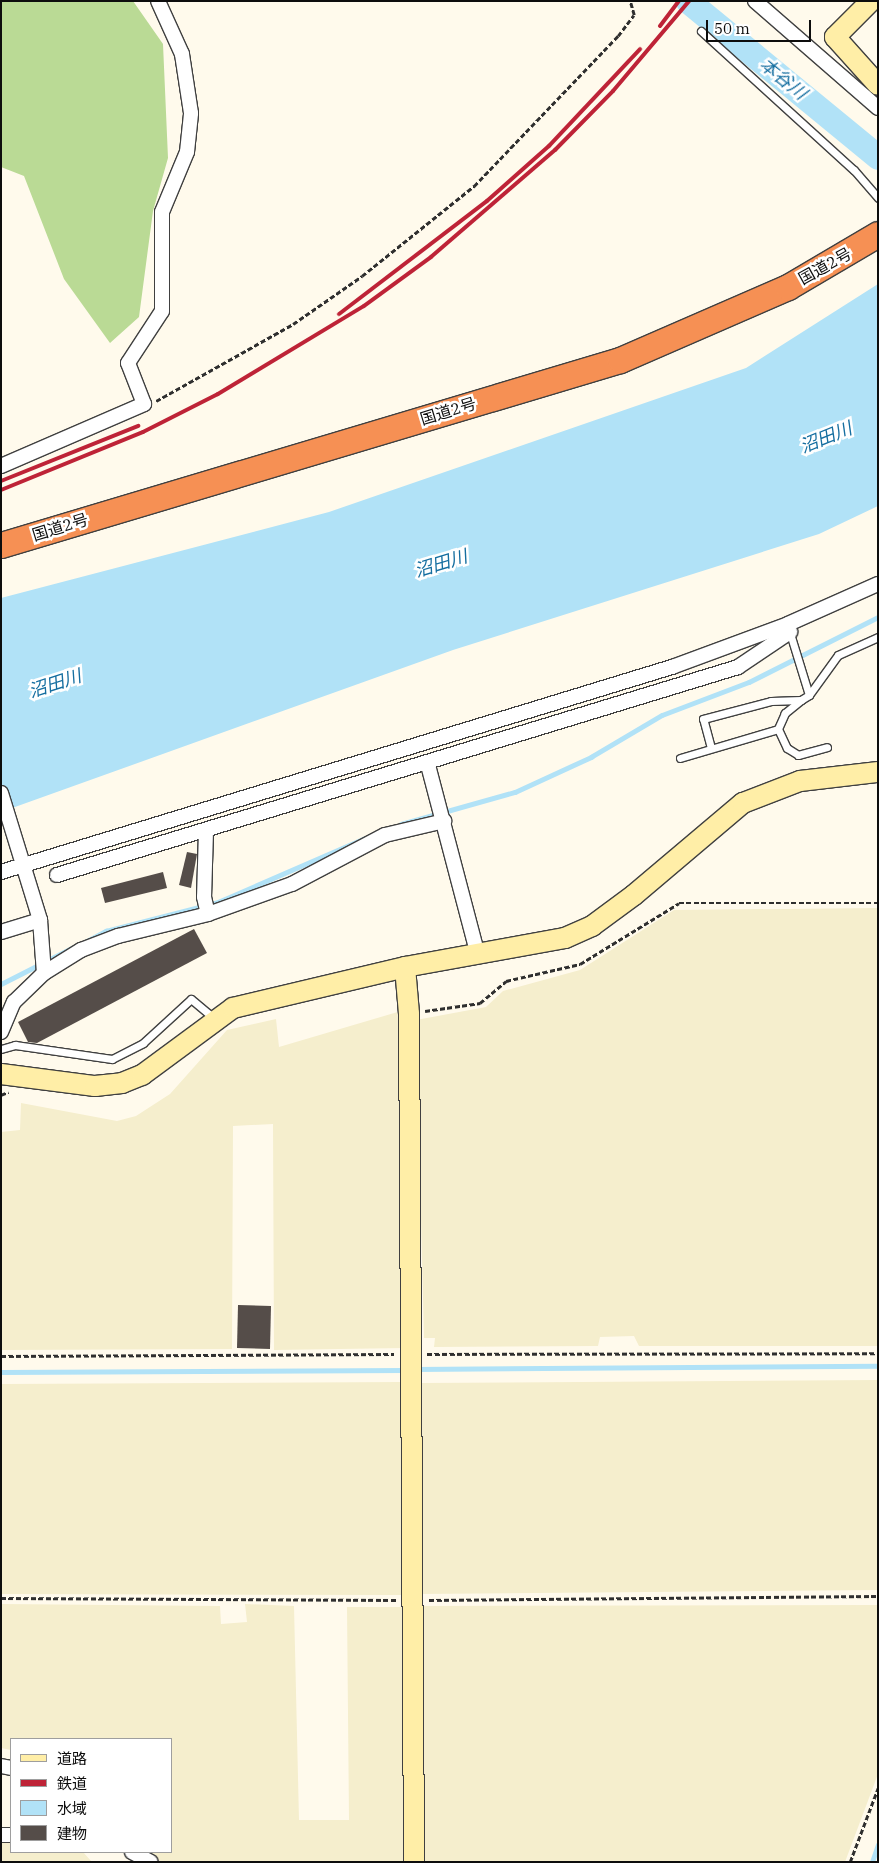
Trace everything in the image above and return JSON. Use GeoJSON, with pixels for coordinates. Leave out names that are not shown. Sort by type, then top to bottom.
{"type":"FeatureCollection","features":[{"type":"Feature","properties":{"kind":"highway","name":"国道2号"},"geometry":{"type":"LineString","coordinates":[[1,545],[620,360],[788,287],[878,234]]}},
{"type":"Feature","properties":{"kind":"street"},"geometry":{"type":"LineString","coordinates":[[1,466],[144,404],[128,364],[162,311],[162,212],[187,152],[191,113],[182,54],[158,1]]}},
{"type":"Feature","properties":{"kind":"street"},"geometry":{"type":"LineString","coordinates":[[755,1],[878,108]]}},
{"type":"Feature","properties":{"kind":"street"},"geometry":{"type":"LineString","coordinates":[[871,1],[835,37],[878,85]]}},
{"type":"Feature","properties":{"kind":"street"},"geometry":{"type":"LineString","coordinates":[[1,872],[23,861],[672,667],[789,628],[878,584]]}},
{"type":"Feature","properties":{"kind":"street"},"geometry":{"type":"LineString","coordinates":[[57,875],[428,765],[738,666],[789,628]]}},
{"type":"Feature","properties":{"kind":"street"},"geometry":{"type":"LineString","coordinates":[[428,765],[478,955]]}},
{"type":"Feature","properties":{"kind":"street"},"geometry":{"type":"LineString","coordinates":[[1,1074],[96,1086],[122,1083],[155,1066],[214,1018],[259,999],[405,966],[531,947],[592,926],[743,803],[768,792],[800,782],[878,772]]}},
{"type":"Feature","properties":{"kind":"street"},"geometry":{"type":"LineString","coordinates":[[1,793],[40,920],[44,973]]}},
{"type":"Feature","properties":{"kind":"street"},"geometry":{"type":"LineString","coordinates":[[1,1032],[14,1002],[44,973],[81,950],[118,936],[208,914],[292,884],[385,835],[444,821]]}},
{"type":"Feature","properties":{"kind":"street"},"geometry":{"type":"LineString","coordinates":[[206,831],[204,897],[208,914]]}},
{"type":"Feature","properties":{"kind":"street"},"geometry":{"type":"LineString","coordinates":[[1,932],[40,920]]}},
{"type":"Feature","properties":{"kind":"street"},"geometry":{"type":"LineString","coordinates":[[405,966],[409,1014],[414,1862]]}},
{"type":"Feature","properties":{"kind":"street"},"geometry":{"type":"LineString","coordinates":[[134,1853],[151,1862]]}},
{"type":"Feature","properties":{"kind":"lane"},"geometry":{"type":"LineString","coordinates":[[701,31],[854,170],[878,198]]}},
{"type":"Feature","properties":{"kind":"lane"},"geometry":{"type":"LineString","coordinates":[[789,628],[809,695]]}},
{"type":"Feature","properties":{"kind":"lane"},"geometry":{"type":"LineString","coordinates":[[827,747],[798,755],[787,748],[778,729],[785,713],[809,695],[838,655],[878,637]]}},
{"type":"Feature","properties":{"kind":"lane"},"geometry":{"type":"LineString","coordinates":[[711,748],[703,719],[771,701],[801,700]]}},
{"type":"Feature","properties":{"kind":"lane"},"geometry":{"type":"LineString","coordinates":[[680,758],[778,729]]}},
{"type":"Feature","properties":{"kind":"lane"},"geometry":{"type":"LineString","coordinates":[[1,1049],[15,1045],[112,1059],[143,1043],[191,999],[214,1018]]}},
{"type":"Feature","properties":{"kind":"path"},"geometry":{"type":"LineString","coordinates":[[144,404],[293,324],[362,276],[474,186],[618,36],[634,16],[630,1]]}},
{"type":"Feature","properties":{"kind":"path"},"geometry":{"type":"LineString","coordinates":[[409,1014],[480,1003],[506,981],[580,964],[679,903],[878,903]]}},
{"type":"Feature","properties":{"kind":"path"},"geometry":{"type":"LineString","coordinates":[[1,1356],[878,1353]]}},
{"type":"Feature","properties":{"kind":"path"},"geometry":{"type":"LineString","coordinates":[[1,1598],[413,1600],[878,1596]]}},
{"type":"Feature","properties":{"kind":"path"},"geometry":{"type":"LineString","coordinates":[[850,1862],[878,1788]]}},
{"type":"Feature","properties":{"kind":"shaded area"},"geometry":{"type":"Polygon","coordinates":[[[878,908],[878,1346],[639,1346],[634,1336],[600,1337],[598,1346],[434,1347],[435,1338],[424,1338],[416,1020],[486,1007],[503,991],[580,970],[674,910],[878,908]]]}},
{"type":"Feature","properties":{"kind":"shaded area"},"geometry":{"type":"Polygon","coordinates":[[[401,1011],[405,1348],[274,1350],[273,1124],[233,1126],[232,1349],[1,1350],[1,1132],[20,1130],[21,1103],[117,1121],[136,1116],[170,1094],[227,1030],[276,1019],[279,1047],[401,1011]]]}},
{"type":"Feature","properties":{"kind":"shaded area"},"geometry":{"type":"Polygon","coordinates":[[[878,1380],[878,1590],[419,1594],[421,1383],[878,1380]]]}},
{"type":"Feature","properties":{"kind":"shaded area"},"geometry":{"type":"Polygon","coordinates":[[[403,1382],[407,1591],[402,1595],[1,1594],[1,1384],[403,1382]]]}},
{"type":"Feature","properties":{"kind":"shaded area"},"geometry":{"type":"Polygon","coordinates":[[[1,1604],[220,1606],[221,1624],[247,1622],[245,1604],[294,1606],[299,1820],[349,1820],[347,1607],[405,1607],[406,1862],[162,1862],[145,1853],[172,1853],[172,1738],[10,1738],[10,1750],[1,1748],[1,1604]]]}},
{"type":"Feature","properties":{"kind":"shaded area"},"geometry":{"type":"Polygon","coordinates":[[[878,1605],[878,1774],[845,1862],[423,1862],[422,1606],[878,1605]]]}},
{"type":"Feature","properties":{"kind":"shaded area"},"geometry":{"type":"Polygon","coordinates":[[[1,1840],[10,1840],[10,1853],[84,1853],[92,1862],[1,1862],[1,1840]]]}},
{"type":"Feature","properties":{"kind":"green space"},"geometry":{"type":"Polygon","coordinates":[[[1,1],[133,1],[163,44],[168,158],[153,211],[139,317],[110,343],[64,279],[24,176],[1,167],[1,1]]]}},
{"type":"Feature","properties":{"kind":"water","name":"沼田川"},"geometry":{"type":"Polygon","coordinates":[[[878,284],[878,506],[819,534],[453,650],[1,812],[1,598],[329,512],[746,368],[878,284]]]}},
{"type":"Feature","properties":{"kind":"building"},"geometry":{"type":"Polygon","coordinates":[[[187,852],[197,854],[191,888],[179,885],[187,852]]]}},
{"type":"Feature","properties":{"kind":"building"},"geometry":{"type":"Polygon","coordinates":[[[163,872],[167,888],[105,903],[101,888],[163,872]]]}},
{"type":"Feature","properties":{"kind":"building"},"geometry":{"type":"Polygon","coordinates":[[[194,929],[207,953],[37,1043],[28,1042],[18,1022],[194,929]]]}},
{"type":"Feature","properties":{"kind":"building"},"geometry":{"type":"Polygon","coordinates":[[[238,1305],[271,1306],[270,1349],[237,1348],[238,1305]]]}},
{"type":"Feature","properties":{"kind":"waterway","name":"本谷川"},"geometry":{"type":"LineString","coordinates":[[688,1],[878,157]]}},
{"type":"Feature","properties":{"kind":"waterway"},"geometry":{"type":"LineString","coordinates":[[401,824],[515,792],[591,757],[662,715],[749,682],[878,617]]}},
{"type":"Feature","properties":{"kind":"waterway"},"geometry":{"type":"LineString","coordinates":[[85,942],[106,931],[218,902],[365,838]]}},
{"type":"Feature","properties":{"kind":"waterway"},"geometry":{"type":"LineString","coordinates":[[1,984],[72,948]]}},
{"type":"Feature","properties":{"kind":"waterway"},"geometry":{"type":"LineString","coordinates":[[415,1369],[878,1366]]}},
{"type":"Feature","properties":{"kind":"waterway"},"geometry":{"type":"LineString","coordinates":[[1,1372],[405,1370]]}},
{"type":"Feature","properties":{"kind":"waterway"},"geometry":{"type":"LineString","coordinates":[[872,1862],[878,1845]]}},
{"type":"Feature","properties":{"kind":"railway"},"geometry":{"type":"LineString","coordinates":[[660,26],[679,1]]}},
{"type":"Feature","properties":{"kind":"railway"},"geometry":{"type":"LineString","coordinates":[[1,490],[143,432],[218,394],[364,306],[431,257],[555,150],[613,91],[689,1]]}},
{"type":"Feature","properties":{"kind":"railway"},"geometry":{"type":"LineString","coordinates":[[339,314],[487,201],[549,146],[640,49]]}},
{"type":"Feature","properties":{"kind":"railway"},"geometry":{"type":"LineString","coordinates":[[1,481],[138,426]]}}]}
